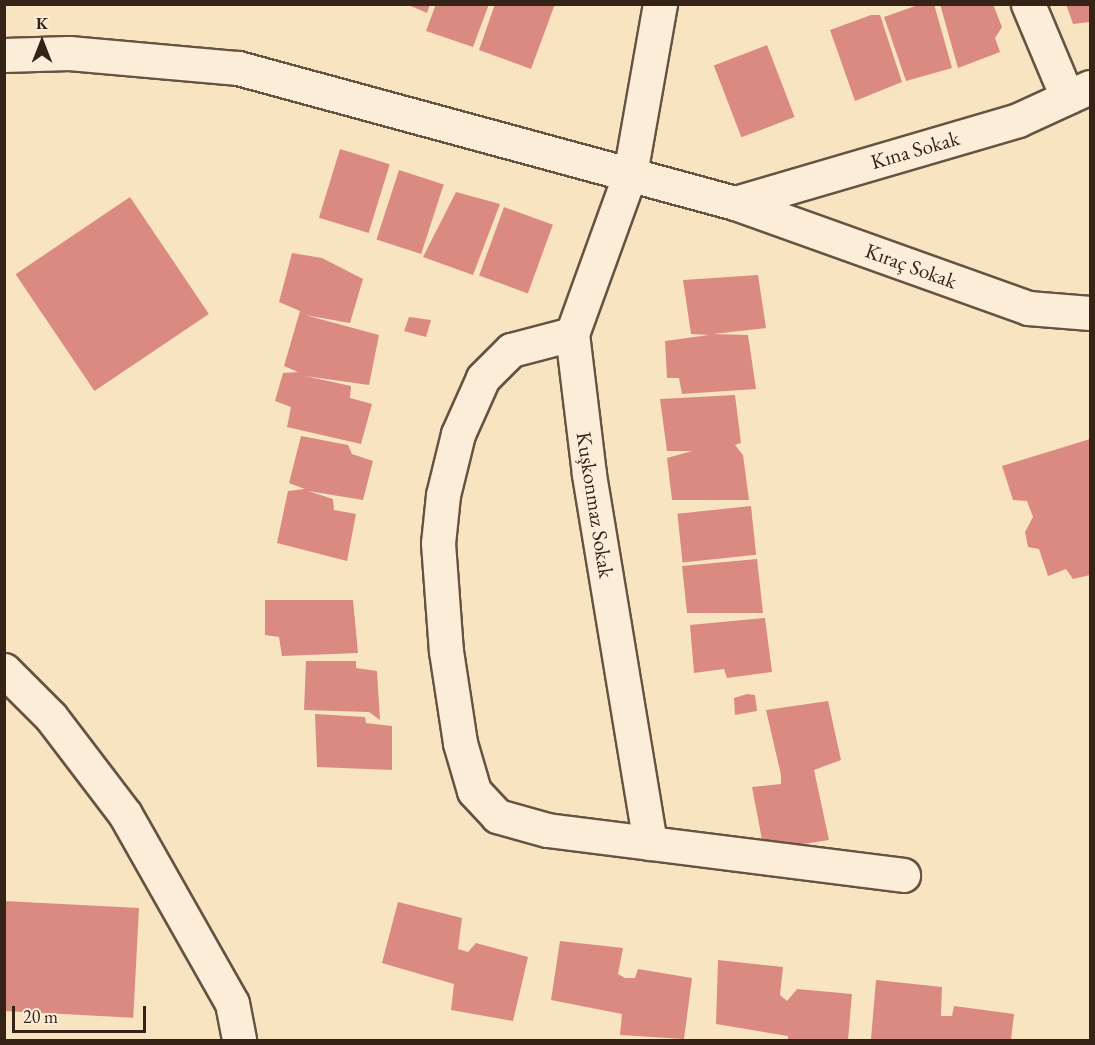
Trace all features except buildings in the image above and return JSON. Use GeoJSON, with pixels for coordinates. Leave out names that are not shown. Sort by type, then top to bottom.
{"type":"FeatureCollection","features":[{"type":"Feature","properties":{"kind":"street","name":"Kuşkonmaz Sokak"},"geometry":{"type":"LineString","coordinates":[[650,843],[589,474],[572,334],[630,174],[660,4]]}},
{"type":"Feature","properties":{"kind":"street"},"geometry":{"type":"LineString","coordinates":[[1028,4],[1079,92]]}},
{"type":"Feature","properties":{"kind":"street","name":"Kıraç Sokak"},"geometry":{"type":"LineString","coordinates":[[4,55],[69,53],[238,68],[735,203],[1028,308],[1090,313]]}},
{"type":"Feature","properties":{"kind":"street","name":"Kına Sokak"},"geometry":{"type":"LineString","coordinates":[[735,203],[1018,120],[1079,92]]}},
{"type":"Feature","properties":{"kind":"street"},"geometry":{"type":"LineString","coordinates":[[572,334],[511,350],[483,378],[458,434],[438,543],[446,651],[460,743],[474,791],[497,816],[547,830],[903,875]]}},
{"type":"Feature","properties":{"kind":"street"},"geometry":{"type":"LineString","coordinates":[[4,670],[51,717],[124,814],[232,1003],[239,1041]]}}]}
